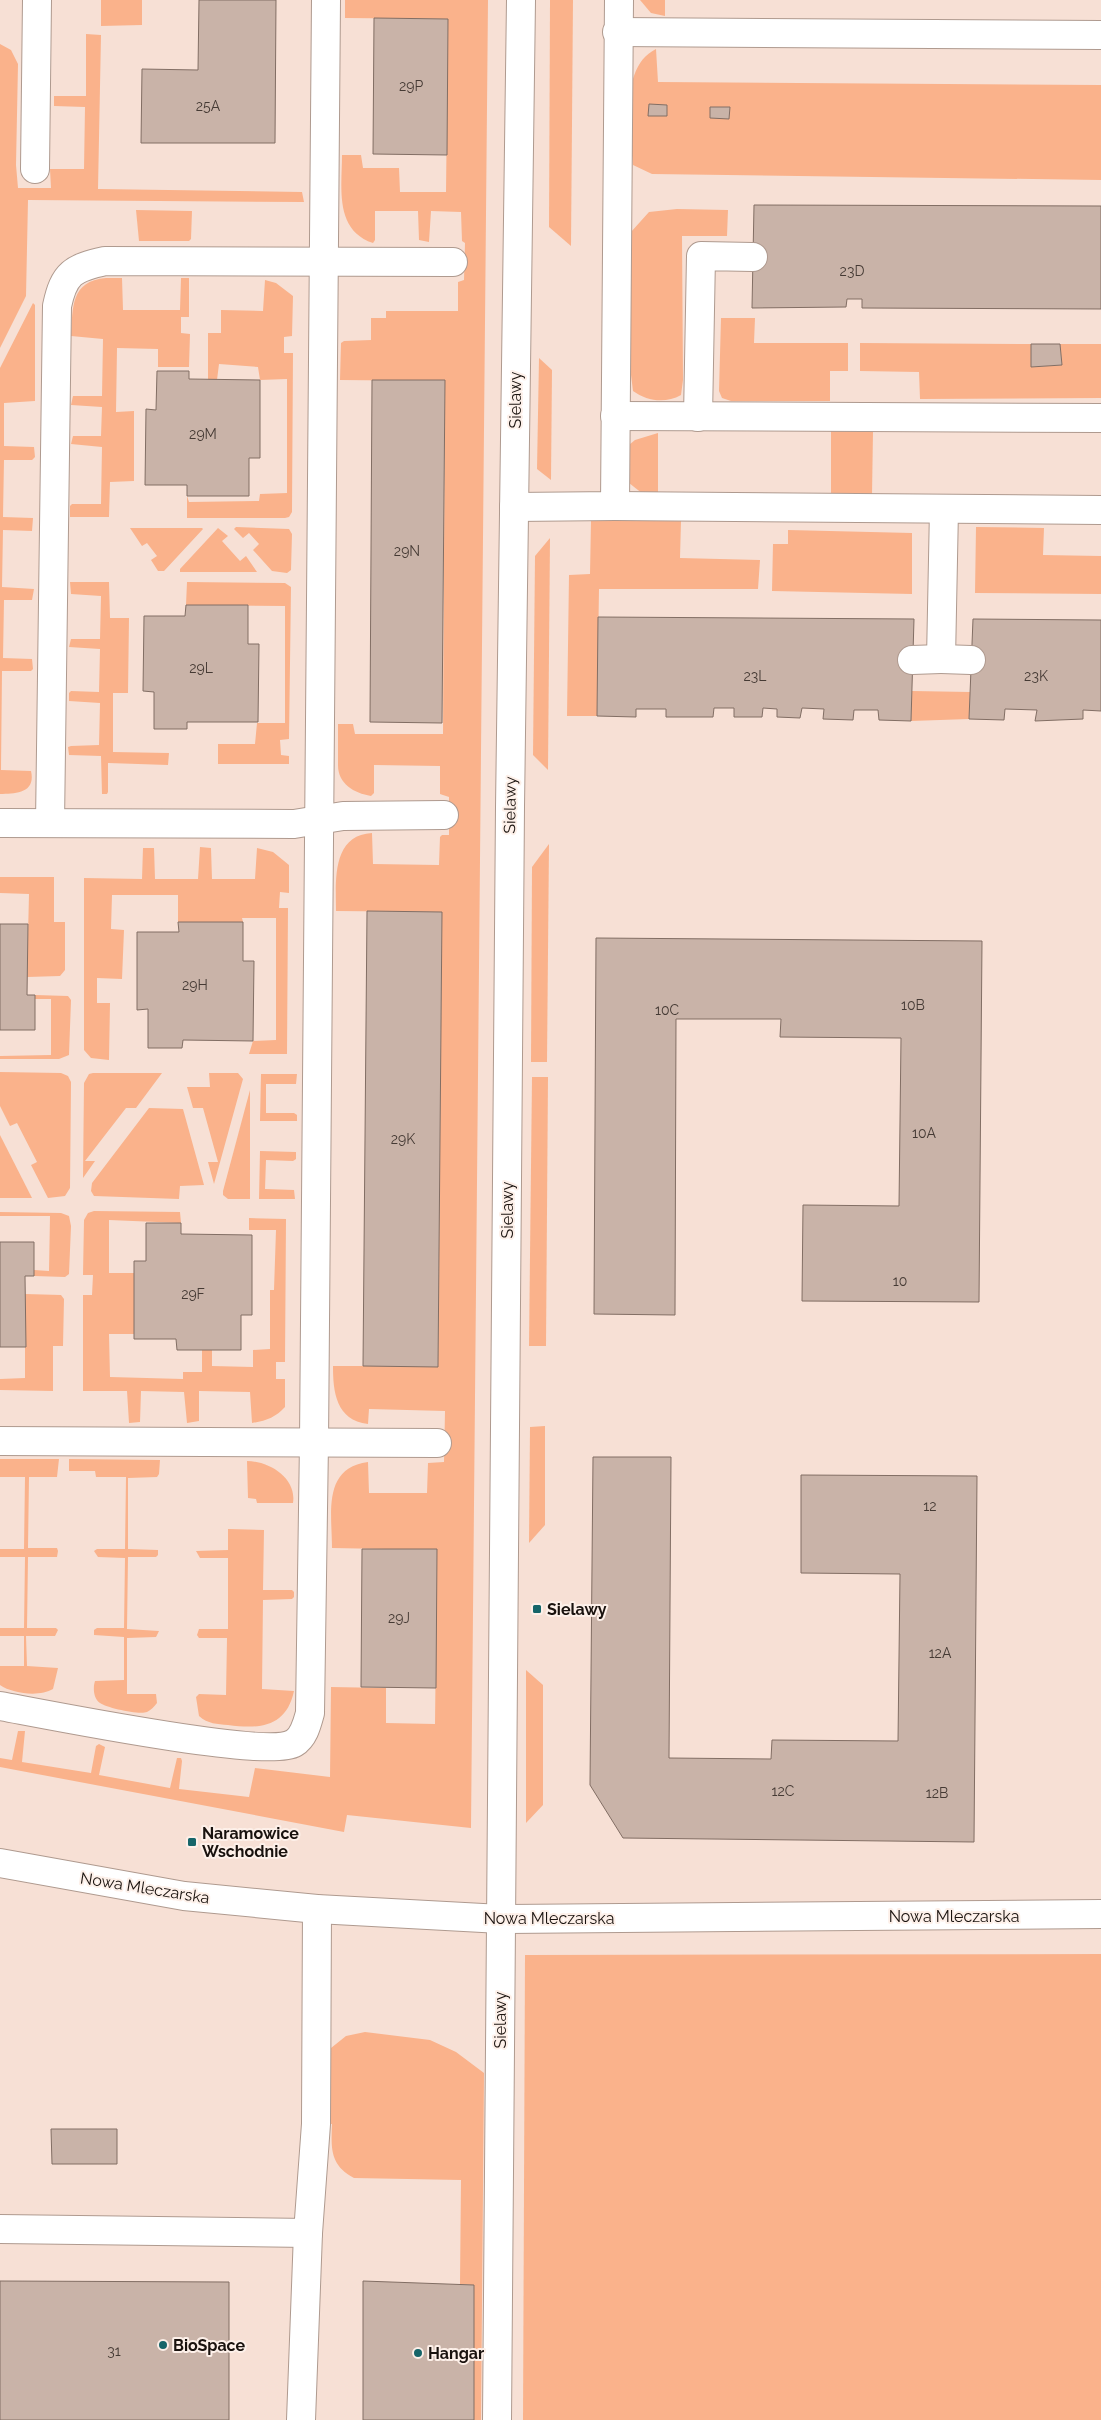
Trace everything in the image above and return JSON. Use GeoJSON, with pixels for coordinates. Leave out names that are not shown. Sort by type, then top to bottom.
{"type":"FeatureCollection","features":[{"type":"Feature","properties":{"kind":"street"},"geometry":{"type":"LineString","coordinates":[[35,169],[37,0]]}},
{"type":"Feature","properties":{"kind":"street"},"geometry":{"type":"LineString","coordinates":[[0,1706],[249,1747],[281,1747],[294,1743],[305,1731],[310,1713],[326,0]]}},
{"type":"Feature","properties":{"kind":"street","name":"Sielawy"},"geometry":{"type":"LineString","coordinates":[[497,2420],[514,507],[521,0]]}},
{"type":"Feature","properties":{"kind":"street"},"geometry":{"type":"LineString","coordinates":[[615,506],[617,32],[619,0]]}},
{"type":"Feature","properties":{"kind":"street"},"geometry":{"type":"LineString","coordinates":[[617,32],[1101,36]]}},
{"type":"Feature","properties":{"kind":"street"},"geometry":{"type":"LineString","coordinates":[[698,416],[701,256],[753,258]]}},
{"type":"Feature","properties":{"kind":"street"},"geometry":{"type":"LineString","coordinates":[[50,823],[57,306],[61,286],[71,273],[84,266],[105,261],[453,262]]}},
{"type":"Feature","properties":{"kind":"street"},"geometry":{"type":"LineString","coordinates":[[615,416],[1101,418]]}},
{"type":"Feature","properties":{"kind":"street"},"geometry":{"type":"LineString","coordinates":[[514,507],[615,506],[1101,510]]}},
{"type":"Feature","properties":{"kind":"street"},"geometry":{"type":"LineString","coordinates":[[941,660],[944,509]]}},
{"type":"Feature","properties":{"kind":"street"},"geometry":{"type":"LineString","coordinates":[[912,660],[971,660]]}},
{"type":"Feature","properties":{"kind":"street"},"geometry":{"type":"LineString","coordinates":[[0,823],[294,824],[343,816],[444,815]]}},
{"type":"Feature","properties":{"kind":"street"},"geometry":{"type":"LineString","coordinates":[[0,1441],[437,1443]]}},
{"type":"Feature","properties":{"kind":"street","name":"Nowa Mleczarska"},"geometry":{"type":"LineString","coordinates":[[0,1863],[184,1896],[317,1909],[501,1920],[1101,1914]]}},
{"type":"Feature","properties":{"kind":"street"},"geometry":{"type":"LineString","coordinates":[[300,2420],[308,2233],[316,2124],[317,1909]]}},
{"type":"Feature","properties":{"kind":"street"},"geometry":{"type":"LineString","coordinates":[[0,2229],[308,2233]]}},
{"type":"Feature","properties":{"kind":"shaded area"},"geometry":{"type":"Polygon","coordinates":[[[101,0],[142,0],[142,25],[101,26],[101,0]]]}},
{"type":"Feature","properties":{"kind":"shaded area"},"geometry":{"type":"Polygon","coordinates":[[[345,0],[488,0],[471,1828],[347,1815],[344,1832],[0,1767],[0,1758],[12,1760],[18,1731],[25,1731],[22,1762],[91,1773],[96,1746],[99,1744],[105,1747],[99,1775],[170,1788],[177,1758],[181,1758],[179,1789],[249,1797],[255,1768],[330,1777],[331,1687],[386,1688],[386,1723],[435,1724],[437,1550],[332,1548],[331,1507],[336,1483],[343,1473],[353,1466],[368,1462],[369,1493],[427,1493],[428,1463],[444,1462],[445,1411],[369,1409],[368,1424],[357,1421],[349,1417],[338,1403],[334,1385],[333,1366],[438,1366],[442,912],[336,911],[336,887],[339,862],[343,851],[349,842],[359,836],[372,833],[373,864],[439,865],[440,837],[442,835],[449,835],[449,797],[440,794],[440,766],[374,765],[374,793],[371,796],[359,793],[348,786],[341,777],[338,765],[338,724],[353,724],[355,734],[443,734],[445,381],[340,380],[341,343],[344,341],[371,340],[371,318],[386,318],[386,311],[458,311],[458,282],[464,280],[465,243],[462,241],[461,212],[431,211],[429,242],[419,240],[418,211],[375,211],[375,240],[373,243],[360,237],[346,218],[342,193],[342,155],[361,155],[363,168],[399,168],[400,192],[446,192],[448,19],[345,18],[345,0]]]}},
{"type":"Feature","properties":{"kind":"shaded area"},"geometry":{"type":"Polygon","coordinates":[[[550,0],[573,0],[571,246],[549,227],[550,0]]]}},
{"type":"Feature","properties":{"kind":"shaded area"},"geometry":{"type":"Polygon","coordinates":[[[640,0],[665,0],[665,16],[651,13],[640,0]]]}},
{"type":"Feature","properties":{"kind":"shaded area"},"geometry":{"type":"Polygon","coordinates":[[[86,34],[101,35],[98,189],[302,192],[304,202],[28,200],[26,296],[0,348],[0,44],[11,50],[18,64],[16,165],[18,188],[51,188],[50,169],[84,169],[85,107],[54,106],[54,96],[86,96],[86,34]]]}},
{"type":"Feature","properties":{"kind":"shaded area"},"geometry":{"type":"Polygon","coordinates":[[[656,49],[658,82],[1101,85],[1101,180],[652,174],[633,165],[629,118],[632,85],[636,70],[644,58],[656,49]]]}},
{"type":"Feature","properties":{"kind":"shaded area"},"geometry":{"type":"Polygon","coordinates":[[[677,209],[728,210],[727,236],[682,236],[683,380],[681,395],[669,400],[656,400],[644,397],[633,391],[631,375],[631,232],[649,212],[677,209]]]}},
{"type":"Feature","properties":{"kind":"shaded area"},"geometry":{"type":"Polygon","coordinates":[[[136,210],[192,211],[191,239],[189,241],[139,241],[136,210]]]}},
{"type":"Feature","properties":{"kind":"shaded area"},"geometry":{"type":"Polygon","coordinates":[[[122,278],[123,310],[180,310],[181,278],[189,278],[189,317],[181,317],[181,333],[190,334],[189,367],[158,367],[158,349],[117,348],[116,412],[134,411],[134,481],[110,482],[109,517],[70,517],[70,506],[72,504],[101,504],[102,447],[71,444],[73,436],[101,436],[102,407],[71,405],[73,396],[102,396],[103,339],[71,336],[73,306],[80,290],[94,280],[122,278]]]}},
{"type":"Feature","properties":{"kind":"shaded area"},"geometry":{"type":"Polygon","coordinates":[[[265,280],[276,283],[293,296],[292,336],[284,337],[284,353],[293,353],[292,512],[289,517],[285,518],[187,518],[187,496],[189,502],[259,501],[260,494],[287,493],[287,379],[260,380],[258,367],[219,364],[217,380],[208,380],[208,333],[221,333],[221,310],[263,311],[265,280]]]}},
{"type":"Feature","properties":{"kind":"shaded area"},"geometry":{"type":"Polygon","coordinates":[[[33,303],[35,305],[35,401],[4,403],[4,446],[34,447],[35,457],[32,460],[4,460],[3,517],[33,518],[32,531],[3,530],[2,587],[34,589],[32,600],[4,600],[3,658],[32,659],[33,669],[31,671],[2,671],[1,770],[31,771],[32,778],[31,784],[23,791],[12,794],[0,794],[0,368],[33,303]]]}},
{"type":"Feature","properties":{"kind":"shaded area"},"geometry":{"type":"Polygon","coordinates":[[[721,318],[755,318],[754,343],[848,343],[848,371],[830,371],[830,401],[731,401],[722,398],[719,391],[721,318]]]}},
{"type":"Feature","properties":{"kind":"shaded area"},"geometry":{"type":"Polygon","coordinates":[[[860,343],[1031,344],[1032,367],[1062,365],[1060,344],[1101,344],[1101,398],[920,399],[919,372],[860,371],[860,343]]]}},
{"type":"Feature","properties":{"kind":"shaded area"},"geometry":{"type":"Polygon","coordinates":[[[539,358],[552,370],[551,480],[537,469],[539,358]]]}},
{"type":"Feature","properties":{"kind":"shaded area"},"geometry":{"type":"Polygon","coordinates":[[[831,431],[873,432],[872,495],[831,495],[831,431]]]}},
{"type":"Feature","properties":{"kind":"shaded area"},"geometry":{"type":"Polygon","coordinates":[[[658,433],[658,496],[643,494],[624,479],[623,450],[635,440],[658,433]]]}},
{"type":"Feature","properties":{"kind":"shaded area"},"geometry":{"type":"Polygon","coordinates":[[[591,521],[681,521],[680,558],[760,560],[758,589],[599,589],[597,716],[567,716],[569,575],[590,574],[591,521]]]}},
{"type":"Feature","properties":{"kind":"shaded area"},"geometry":{"type":"Polygon","coordinates":[[[236,527],[289,529],[292,534],[291,570],[287,573],[272,571],[253,550],[259,544],[249,533],[243,538],[234,529],[236,527]]]}},
{"type":"Feature","properties":{"kind":"shaded area"},"geometry":{"type":"Polygon","coordinates":[[[976,527],[1044,528],[1043,555],[1101,556],[1101,594],[975,593],[976,527]]]}},
{"type":"Feature","properties":{"kind":"shaded area"},"geometry":{"type":"Polygon","coordinates":[[[130,528],[203,529],[164,571],[158,571],[151,560],[157,556],[147,543],[142,546],[130,528]]]}},
{"type":"Feature","properties":{"kind":"shaded area"},"geometry":{"type":"Polygon","coordinates":[[[218,528],[228,536],[222,541],[240,561],[246,556],[257,572],[180,572],[180,569],[218,528]]]}},
{"type":"Feature","properties":{"kind":"shaded area"},"geometry":{"type":"Polygon","coordinates":[[[788,530],[912,533],[912,594],[772,591],[773,544],[788,544],[788,530]]]}},
{"type":"Feature","properties":{"kind":"shaded area"},"geometry":{"type":"Polygon","coordinates":[[[550,538],[548,770],[533,755],[535,556],[550,538]]]}},
{"type":"Feature","properties":{"kind":"shaded area"},"geometry":{"type":"Polygon","coordinates":[[[70,582],[109,582],[110,618],[129,618],[128,693],[113,693],[113,752],[169,753],[168,765],[108,763],[107,794],[102,794],[101,756],[69,755],[68,747],[71,746],[99,745],[100,703],[69,701],[69,693],[71,691],[99,692],[100,649],[69,647],[71,639],[100,639],[101,596],[71,594],[70,582]]]}},
{"type":"Feature","properties":{"kind":"shaded area"},"geometry":{"type":"Polygon","coordinates":[[[187,582],[285,583],[291,587],[289,739],[280,740],[281,755],[289,756],[289,764],[218,764],[218,744],[255,744],[257,723],[285,723],[285,606],[186,605],[187,582]]]}},
{"type":"Feature","properties":{"kind":"shaded area"},"geometry":{"type":"Polygon","coordinates":[[[912,691],[970,692],[969,719],[911,721],[912,691]]]}},
{"type":"Feature","properties":{"kind":"shaded area"},"geometry":{"type":"Polygon","coordinates":[[[549,844],[547,1062],[531,1062],[532,867],[549,844]]]}},
{"type":"Feature","properties":{"kind":"shaded area"},"geometry":{"type":"Polygon","coordinates":[[[200,847],[211,848],[212,879],[255,879],[257,848],[273,852],[289,865],[289,893],[280,892],[279,908],[288,908],[287,1054],[249,1054],[253,1041],[276,1040],[276,918],[242,918],[243,922],[178,922],[178,895],[112,895],[111,929],[124,930],[122,979],[97,978],[97,1003],[110,1003],[109,1060],[91,1058],[84,1050],[84,878],[142,879],[143,848],[154,848],[155,879],[198,879],[200,847]]]}},
{"type":"Feature","properties":{"kind":"shaded area"},"geometry":{"type":"Polygon","coordinates":[[[0,877],[54,877],[54,922],[65,922],[65,970],[60,976],[27,977],[29,894],[0,893],[0,877]]]}},
{"type":"Feature","properties":{"kind":"shaded area"},"geometry":{"type":"Polygon","coordinates":[[[35,995],[68,996],[71,1000],[69,1055],[59,1059],[0,1059],[0,1056],[51,1055],[51,999],[35,999],[35,995]]]}},
{"type":"Feature","properties":{"kind":"shaded area"},"geometry":{"type":"Polygon","coordinates":[[[0,1072],[61,1073],[68,1076],[71,1082],[70,1188],[65,1196],[48,1198],[31,1165],[37,1162],[17,1123],[10,1126],[0,1106],[0,1072]]]}},
{"type":"Feature","properties":{"kind":"shaded area"},"geometry":{"type":"Polygon","coordinates":[[[162,1073],[136,1108],[126,1108],[85,1161],[95,1161],[83,1178],[84,1083],[89,1074],[162,1073]]]}},
{"type":"Feature","properties":{"kind":"shaded area"},"geometry":{"type":"Polygon","coordinates":[[[209,1073],[238,1073],[243,1079],[214,1184],[208,1162],[218,1162],[203,1108],[193,1108],[187,1087],[210,1087],[209,1073]]]}},
{"type":"Feature","properties":{"kind":"shaded area"},"geometry":{"type":"Polygon","coordinates":[[[261,1074],[297,1074],[296,1084],[266,1084],[266,1113],[294,1113],[297,1115],[297,1121],[260,1121],[261,1074]]]}},
{"type":"Feature","properties":{"kind":"shaded area"},"geometry":{"type":"Polygon","coordinates":[[[532,1077],[548,1077],[546,1346],[529,1346],[532,1077]]]}},
{"type":"Feature","properties":{"kind":"shaded area"},"geometry":{"type":"Polygon","coordinates":[[[250,1090],[250,1199],[228,1199],[223,1195],[223,1191],[250,1090]]]}},
{"type":"Feature","properties":{"kind":"shaded area"},"geometry":{"type":"Polygon","coordinates":[[[149,1108],[183,1109],[204,1185],[180,1186],[179,1199],[94,1196],[91,1191],[92,1183],[149,1108]]]}},
{"type":"Feature","properties":{"kind":"shaded area"},"geometry":{"type":"Polygon","coordinates":[[[0,1135],[32,1198],[0,1198],[0,1135]]]}},
{"type":"Feature","properties":{"kind":"shaded area"},"geometry":{"type":"Polygon","coordinates":[[[260,1151],[296,1152],[296,1159],[293,1161],[266,1160],[265,1189],[294,1190],[295,1199],[259,1199],[260,1151]]]}},
{"type":"Feature","properties":{"kind":"shaded area"},"geometry":{"type":"Polygon","coordinates":[[[94,1211],[180,1212],[181,1223],[109,1220],[109,1273],[135,1273],[134,1334],[109,1334],[110,1377],[183,1379],[183,1372],[202,1372],[202,1350],[212,1350],[212,1366],[253,1367],[253,1350],[270,1349],[270,1290],[274,1290],[276,1230],[249,1230],[249,1218],[286,1219],[285,1362],[276,1362],[276,1379],[285,1379],[285,1407],[282,1410],[270,1418],[252,1423],[250,1392],[199,1391],[199,1421],[187,1423],[184,1392],[141,1391],[140,1422],[129,1423],[127,1391],[83,1391],[83,1295],[92,1295],[93,1275],[83,1275],[84,1220],[88,1213],[94,1211]]]}},
{"type":"Feature","properties":{"kind":"shaded area"},"geometry":{"type":"Polygon","coordinates":[[[0,1212],[61,1213],[69,1216],[71,1226],[69,1274],[65,1277],[34,1276],[34,1270],[49,1271],[50,1216],[0,1216],[0,1212]]]}},
{"type":"Feature","properties":{"kind":"shaded area"},"geometry":{"type":"Polygon","coordinates":[[[25,1294],[61,1295],[64,1299],[63,1346],[53,1346],[53,1391],[0,1390],[0,1379],[25,1378],[25,1294]]]}},
{"type":"Feature","properties":{"kind":"shaded area"},"geometry":{"type":"Polygon","coordinates":[[[545,1426],[545,1525],[529,1543],[530,1427],[545,1426]]]}},
{"type":"Feature","properties":{"kind":"shaded area"},"geometry":{"type":"Polygon","coordinates":[[[0,1459],[59,1459],[57,1477],[29,1477],[28,1548],[57,1548],[58,1551],[57,1557],[28,1557],[27,1628],[56,1628],[58,1630],[55,1636],[26,1636],[27,1666],[58,1668],[53,1689],[41,1693],[12,1691],[0,1685],[0,1666],[24,1666],[24,1636],[0,1636],[0,1628],[24,1628],[25,1557],[0,1557],[0,1549],[24,1549],[25,1477],[0,1477],[0,1459]]]}},
{"type":"Feature","properties":{"kind":"shaded area"},"geometry":{"type":"Polygon","coordinates":[[[69,1459],[160,1460],[157,1477],[128,1478],[128,1549],[158,1550],[156,1557],[128,1557],[127,1629],[159,1631],[156,1637],[127,1638],[127,1694],[156,1694],[157,1703],[147,1712],[130,1712],[104,1705],[98,1701],[94,1692],[95,1681],[124,1680],[124,1637],[94,1635],[94,1630],[97,1628],[124,1628],[125,1558],[98,1557],[94,1551],[97,1549],[125,1549],[126,1477],[96,1477],[95,1471],[69,1471],[69,1459]]]}},
{"type":"Feature","properties":{"kind":"shaded area"},"geometry":{"type":"Polygon","coordinates":[[[247,1461],[264,1464],[280,1473],[291,1486],[293,1503],[257,1503],[256,1499],[248,1498],[247,1461]]]}},
{"type":"Feature","properties":{"kind":"shaded area"},"geometry":{"type":"Polygon","coordinates":[[[228,1529],[264,1530],[263,1590],[292,1590],[294,1592],[292,1599],[263,1600],[262,1689],[294,1691],[285,1712],[278,1719],[260,1726],[216,1724],[206,1721],[199,1716],[196,1697],[199,1694],[226,1695],[227,1638],[199,1638],[197,1635],[199,1629],[228,1629],[228,1558],[200,1558],[196,1551],[228,1550],[228,1529]]]}},
{"type":"Feature","properties":{"kind":"shaded area"},"geometry":{"type":"Polygon","coordinates":[[[526,1670],[543,1685],[543,1805],[526,1823],[526,1670]]]}},
{"type":"Feature","properties":{"kind":"shaded area"},"geometry":{"type":"Polygon","coordinates":[[[1101,1954],[1101,2420],[523,2420],[525,1955],[1101,1954]]]}},
{"type":"Feature","properties":{"kind":"shaded area"},"geometry":{"type":"Polygon","coordinates":[[[365,2032],[430,2040],[456,2052],[484,2073],[481,2420],[471,2420],[471,2285],[460,2284],[461,2180],[354,2178],[340,2168],[334,2156],[332,2149],[332,2124],[327,2124],[331,2048],[346,2036],[365,2032]]]}},
{"type":"Feature","properties":{"kind":"building"},"geometry":{"type":"Polygon","coordinates":[[[199,0],[276,0],[275,143],[141,143],[142,69],[198,70],[199,0]]]}},
{"type":"Feature","properties":{"kind":"building"},"geometry":{"type":"Polygon","coordinates":[[[374,18],[448,19],[447,155],[373,154],[374,18]]]}},
{"type":"Feature","properties":{"kind":"building"},"geometry":{"type":"Polygon","coordinates":[[[649,104],[667,105],[667,116],[648,116],[649,104]]]}},
{"type":"Feature","properties":{"kind":"building"},"geometry":{"type":"Polygon","coordinates":[[[710,107],[730,107],[729,119],[710,118],[710,107]]]}},
{"type":"Feature","properties":{"kind":"building"},"geometry":{"type":"Polygon","coordinates":[[[754,205],[1101,206],[1101,309],[862,308],[862,299],[847,299],[846,307],[752,308],[754,205]]]}},
{"type":"Feature","properties":{"kind":"building"},"geometry":{"type":"Polygon","coordinates":[[[1031,344],[1060,344],[1062,365],[1031,367],[1031,344]]]}},
{"type":"Feature","properties":{"kind":"building"},"geometry":{"type":"Polygon","coordinates":[[[157,371],[189,371],[189,379],[260,380],[260,458],[249,458],[249,496],[187,496],[187,485],[145,485],[146,409],[156,410],[157,371]]]}},
{"type":"Feature","properties":{"kind":"building"},"geometry":{"type":"Polygon","coordinates":[[[372,380],[445,380],[442,723],[370,722],[372,380]]]}},
{"type":"Feature","properties":{"kind":"building"},"geometry":{"type":"Polygon","coordinates":[[[186,605],[248,605],[248,644],[259,644],[258,722],[187,722],[187,729],[154,729],[154,692],[143,691],[144,616],[185,616],[186,605]]]}},
{"type":"Feature","properties":{"kind":"building"},"geometry":{"type":"Polygon","coordinates":[[[598,617],[914,619],[911,721],[879,720],[878,710],[854,710],[853,720],[823,719],[824,709],[802,708],[800,718],[777,717],[777,709],[763,708],[762,717],[734,717],[734,708],[714,708],[713,717],[666,717],[666,709],[636,709],[636,717],[597,716],[598,617]]]}},
{"type":"Feature","properties":{"kind":"building"},"geometry":{"type":"Polygon","coordinates":[[[973,619],[1101,620],[1101,711],[1083,710],[1083,719],[1035,721],[1037,710],[1005,709],[1004,720],[969,719],[973,619]]]}},
{"type":"Feature","properties":{"kind":"building"},"geometry":{"type":"Polygon","coordinates":[[[367,911],[442,912],[438,1367],[363,1366],[367,911]]]}},
{"type":"Feature","properties":{"kind":"building"},"geometry":{"type":"Polygon","coordinates":[[[178,922],[243,922],[243,961],[254,961],[253,1041],[183,1040],[182,1048],[148,1048],[148,1009],[137,1010],[137,932],[179,932],[178,922]]]}},
{"type":"Feature","properties":{"kind":"building"},"geometry":{"type":"Polygon","coordinates":[[[0,924],[28,924],[27,995],[35,995],[35,1030],[0,1030],[0,924]]]}},
{"type":"Feature","properties":{"kind":"building"},"geometry":{"type":"Polygon","coordinates":[[[596,938],[982,941],[979,1302],[802,1301],[803,1205],[899,1206],[901,1038],[780,1037],[781,1019],[676,1019],[675,1315],[594,1314],[596,938]]]}},
{"type":"Feature","properties":{"kind":"building"},"geometry":{"type":"Polygon","coordinates":[[[146,1223],[181,1223],[181,1234],[252,1235],[252,1315],[241,1315],[241,1350],[177,1350],[176,1339],[134,1339],[134,1261],[146,1261],[146,1223]]]}},
{"type":"Feature","properties":{"kind":"building"},"geometry":{"type":"Polygon","coordinates":[[[0,1242],[34,1242],[34,1276],[25,1276],[26,1347],[0,1347],[0,1242]]]}},
{"type":"Feature","properties":{"kind":"building"},"geometry":{"type":"Polygon","coordinates":[[[593,1457],[671,1457],[669,1758],[771,1759],[772,1740],[898,1741],[900,1574],[801,1573],[801,1475],[977,1476],[974,1842],[623,1838],[590,1785],[593,1457]]]}},
{"type":"Feature","properties":{"kind":"building"},"geometry":{"type":"Polygon","coordinates":[[[362,1549],[437,1549],[436,1688],[361,1687],[362,1549]]]}},
{"type":"Feature","properties":{"kind":"building"},"geometry":{"type":"Polygon","coordinates":[[[51,2129],[117,2129],[117,2164],[52,2164],[51,2129]]]}},
{"type":"Feature","properties":{"kind":"building"},"geometry":{"type":"Polygon","coordinates":[[[0,2281],[229,2282],[229,2420],[0,2420],[0,2281]]]}},
{"type":"Feature","properties":{"kind":"building","name":"Hangar"},"geometry":{"type":"Polygon","coordinates":[[[363,2281],[474,2285],[474,2420],[363,2420],[363,2281]]]}},
{"type":"Feature","properties":{"kind":"place","name":"Sielawy"},"geometry":{"type":"Point","coordinates":[537,1609]}},
{"type":"Feature","properties":{"kind":"place","name":"Naramowice Wschodnie"},"geometry":{"type":"Point","coordinates":[192,1842]}},
{"type":"Feature","properties":{"kind":"place","name":"BioSpace"},"geometry":{"type":"Point","coordinates":[163,2345]}},
{"type":"Feature","properties":{"kind":"place","name":"Hangar"},"geometry":{"type":"Point","coordinates":[418,2353]}}]}
